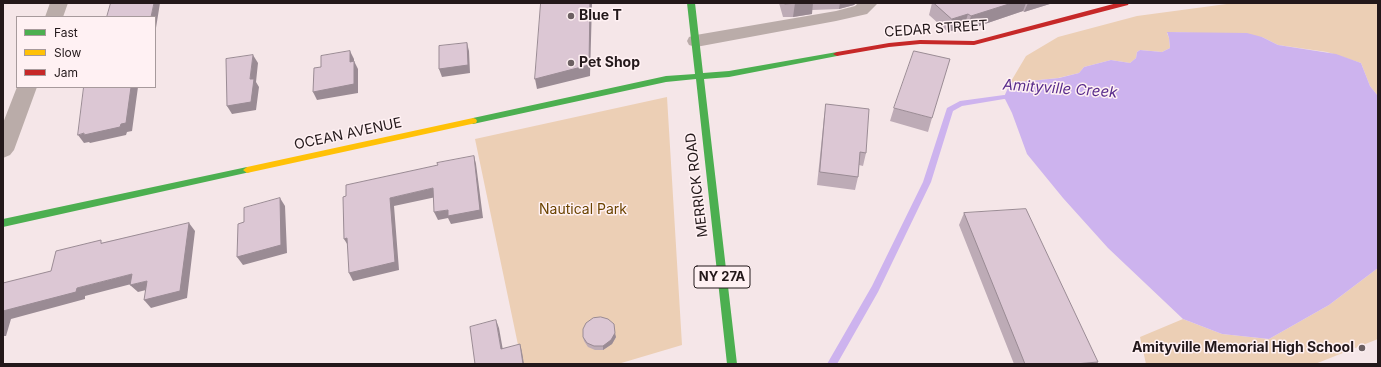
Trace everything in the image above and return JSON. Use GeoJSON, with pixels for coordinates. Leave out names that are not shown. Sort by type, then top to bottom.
{"type":"FeatureCollection","features":[{"type":"Feature","properties":{"kind":"street"},"geometry":{"type":"LineString","coordinates":[[54,16],[59,3]]}},
{"type":"Feature","properties":{"kind":"street","name":"MERRICK ROAD"},"geometry":{"type":"LineString","coordinates":[[691,3],[732,364]]}},
{"type":"Feature","properties":{"kind":"street"},"geometry":{"type":"LineString","coordinates":[[696,40],[836,16],[861,10],[868,4],[867,3]]}},
{"type":"Feature","properties":{"kind":"street","name":"CEDAR STREET"},"geometry":{"type":"LineString","coordinates":[[699,77],[730,74],[889,45],[920,42],[974,43],[1125,3]]}},
{"type":"Feature","properties":{"kind":"street","name":"OCEAN AVENUE"},"geometry":{"type":"LineString","coordinates":[[3,223],[666,79],[699,77]]}},
{"type":"Feature","properties":{"kind":"street"},"geometry":{"type":"LineString","coordinates":[[3,150],[27,88]]}},
{"type":"Feature","properties":{"kind":"green space"},"geometry":{"type":"Polygon","coordinates":[[[1234,3],[1378,3],[1378,96],[1370,86],[1361,63],[1327,52],[1278,45],[1262,37],[1177,32],[1167,33],[1170,48],[1162,52],[1140,50],[1137,52],[1136,58],[1130,63],[1111,60],[1084,67],[1079,73],[1058,78],[1010,83],[1026,56],[1058,37],[1137,16],[1234,3]]]}},
{"type":"Feature","properties":{"kind":"green space","name":"Nautical Park"},"geometry":{"type":"Polygon","coordinates":[[[667,97],[682,345],[618,364],[522,364],[475,139],[667,97]]]}},
{"type":"Feature","properties":{"kind":"green space"},"geometry":{"type":"Polygon","coordinates":[[[1378,268],[1378,339],[1315,364],[1146,364],[1140,337],[1183,319],[1222,334],[1269,339],[1329,305],[1378,268]]]}},
{"type":"Feature","properties":{"kind":"water"},"geometry":{"type":"Polygon","coordinates":[[[1167,32],[1247,33],[1262,37],[1278,45],[1336,54],[1361,63],[1370,86],[1378,96],[1378,268],[1329,305],[1269,339],[1222,334],[1183,319],[1108,248],[1063,198],[1027,154],[1012,113],[1004,97],[1010,83],[1059,78],[1079,73],[1084,67],[1111,60],[1130,63],[1136,58],[1137,52],[1140,50],[1162,52],[1170,48],[1167,32]]]}},
{"type":"Feature","properties":{"kind":"building"},"geometry":{"type":"Polygon","coordinates":[[[111,3],[154,3],[151,16],[107,16],[111,3]]]}},
{"type":"Feature","properties":{"kind":"building"},"geometry":{"type":"Polygon","coordinates":[[[541,3],[590,3],[589,65],[535,79],[541,3]]]}},
{"type":"Feature","properties":{"kind":"building"},"geometry":{"type":"Polygon","coordinates":[[[934,3],[1012,3],[971,16],[968,14],[952,19],[934,3]]]}},
{"type":"Feature","properties":{"kind":"building"},"geometry":{"type":"Polygon","coordinates":[[[467,43],[468,65],[439,69],[439,46],[467,43]]]}},
{"type":"Feature","properties":{"kind":"building"},"geometry":{"type":"Polygon","coordinates":[[[350,51],[350,62],[354,61],[354,84],[313,92],[314,68],[321,67],[321,56],[350,51]]]}},
{"type":"Feature","properties":{"kind":"building"},"geometry":{"type":"Polygon","coordinates":[[[914,51],[950,59],[932,118],[894,108],[914,51]]]}},
{"type":"Feature","properties":{"kind":"building"},"geometry":{"type":"Polygon","coordinates":[[[253,55],[250,79],[254,79],[251,102],[227,106],[226,59],[253,55]]]}},
{"type":"Feature","properties":{"kind":"building"},"geometry":{"type":"Polygon","coordinates":[[[84,88],[131,88],[126,123],[121,124],[120,127],[78,135],[84,88]]]}},
{"type":"Feature","properties":{"kind":"building"},"geometry":{"type":"Polygon","coordinates":[[[826,104],[869,109],[866,153],[860,152],[858,177],[820,172],[826,104]]]}},
{"type":"Feature","properties":{"kind":"building"},"geometry":{"type":"Polygon","coordinates":[[[474,156],[480,210],[448,216],[448,210],[434,212],[433,188],[390,198],[395,262],[349,273],[347,238],[344,239],[343,197],[346,196],[346,185],[438,165],[437,163],[474,156]]]}},
{"type":"Feature","properties":{"kind":"building"},"geometry":{"type":"Polygon","coordinates":[[[280,198],[281,245],[237,257],[238,224],[244,222],[244,208],[280,198]]]}},
{"type":"Feature","properties":{"kind":"building"},"geometry":{"type":"Polygon","coordinates":[[[1026,209],[1098,362],[1075,364],[1025,364],[964,213],[1026,209]]]}},
{"type":"Feature","properties":{"kind":"building"},"geometry":{"type":"Polygon","coordinates":[[[189,223],[180,291],[144,300],[147,281],[130,285],[132,274],[77,288],[76,292],[3,311],[3,283],[51,271],[56,251],[101,240],[101,243],[189,223]]]}},
{"type":"Feature","properties":{"kind":"building"},"geometry":{"type":"Polygon","coordinates":[[[601,317],[608,319],[614,324],[615,333],[611,340],[603,346],[594,346],[587,343],[583,337],[583,329],[586,323],[593,318],[601,317]]]}},
{"type":"Feature","properties":{"kind":"building"},"geometry":{"type":"Polygon","coordinates":[[[496,320],[501,349],[520,344],[523,364],[475,364],[470,327],[496,320]]]}},
{"type":"Feature","properties":{"kind":"waterway","name":"Amityville Creek"},"geometry":{"type":"LineString","coordinates":[[832,364],[875,289],[927,182],[950,110],[960,104],[1004,97],[1015,98]]}},
{"type":"Feature","properties":{"kind":"traffic: fast"},"geometry":{"type":"LineString","coordinates":[[691,3],[732,364]]}},
{"type":"Feature","properties":{"kind":"traffic: fast"},"geometry":{"type":"LineString","coordinates":[[473,121],[666,79],[729,74],[837,54]]}},
{"type":"Feature","properties":{"kind":"traffic: fast"},"geometry":{"type":"LineString","coordinates":[[3,223],[247,170]]}},
{"type":"Feature","properties":{"kind":"traffic: slow"},"geometry":{"type":"LineString","coordinates":[[247,170],[473,121]]}},
{"type":"Feature","properties":{"kind":"traffic: jam"},"geometry":{"type":"LineString","coordinates":[[837,54],[889,45],[920,42],[974,43],[1125,3]]}},
{"type":"Feature","properties":{"kind":"place","name":"Blue T"},"geometry":{"type":"Point","coordinates":[571,16]}},
{"type":"Feature","properties":{"kind":"place","name":"Pet Shop"},"geometry":{"type":"Point","coordinates":[571,63]}},
{"type":"Feature","properties":{"kind":"place","name":"Amityville Memorial High School"},"geometry":{"type":"Point","coordinates":[1362,348]}}]}
